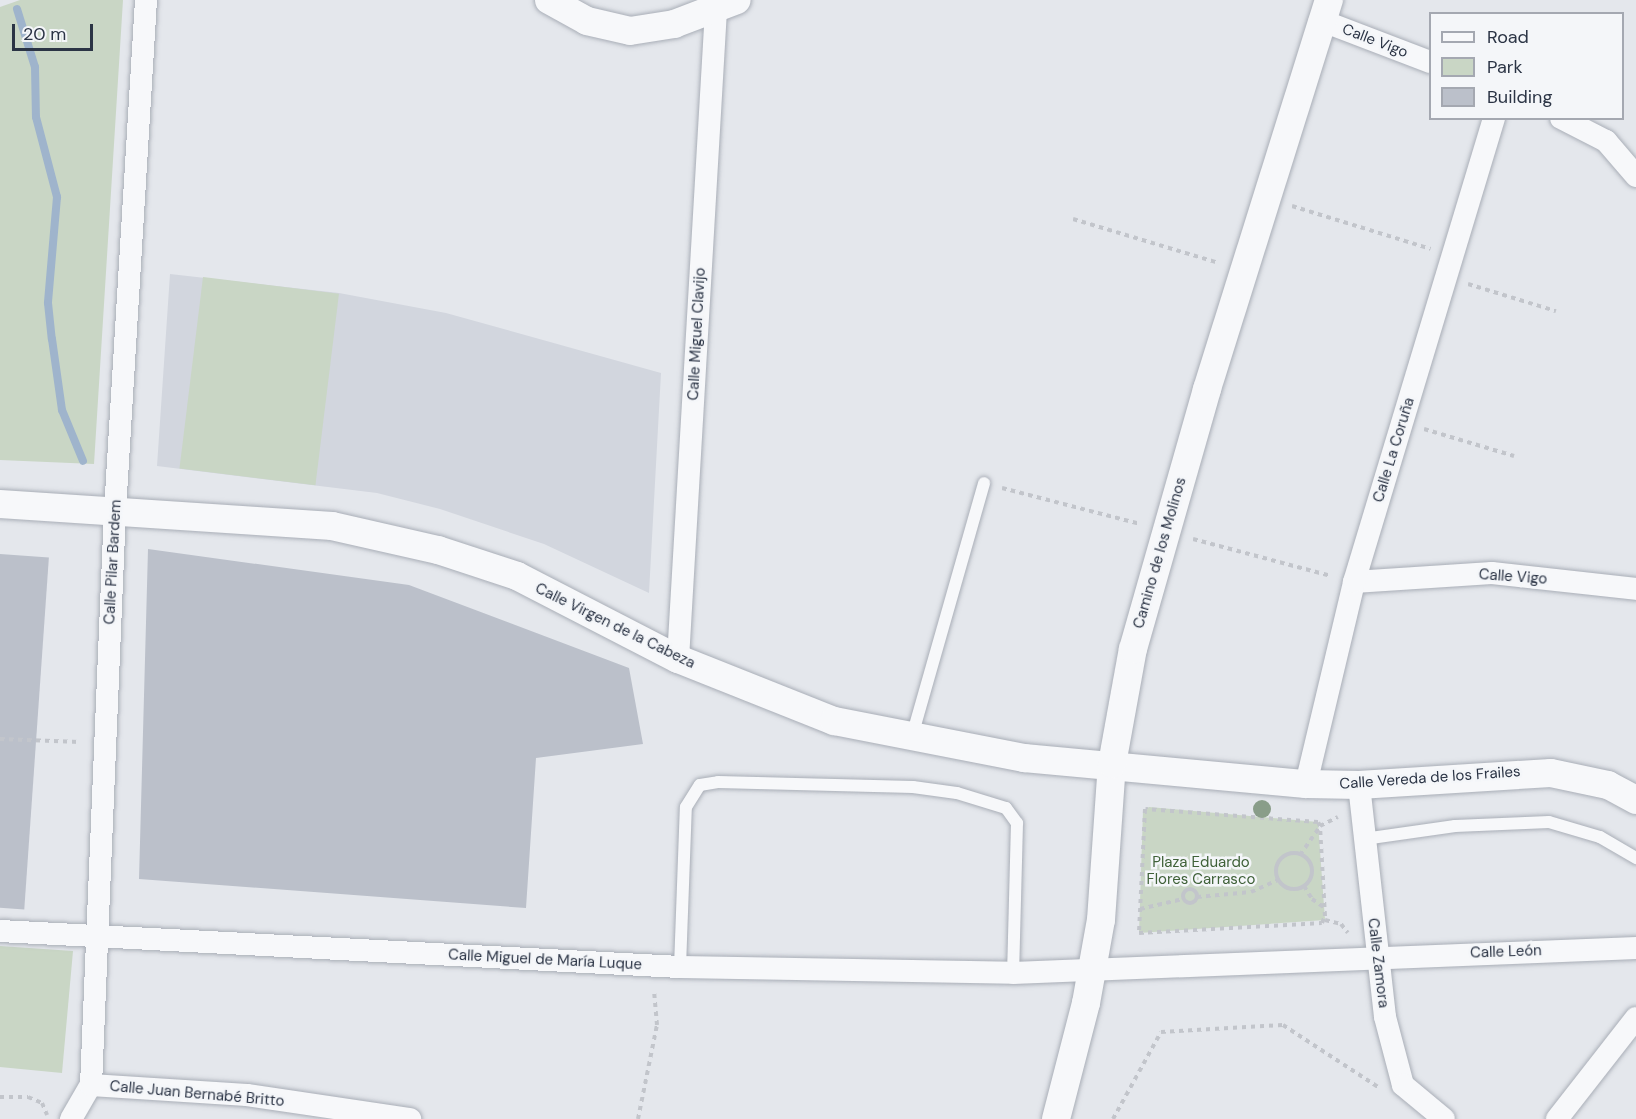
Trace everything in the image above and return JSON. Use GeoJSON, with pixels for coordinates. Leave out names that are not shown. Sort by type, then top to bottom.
{"type":"FeatureCollection","features":[{"type":"Feature","properties":{"kind":"street","name":"Calle Pilar Bardem"},"geometry":{"type":"LineString","coordinates":[[71,1119],[90,1085],[115,511],[146,0]]}},
{"type":"Feature","properties":{"kind":"street"},"geometry":{"type":"LineString","coordinates":[[549,0],[586,21],[630,31],[674,24],[727,5]]}},
{"type":"Feature","properties":{"kind":"street","name":"Calle Miguel Clavijo"},"geometry":{"type":"LineString","coordinates":[[678,659],[727,5]]}},
{"type":"Feature","properties":{"kind":"street","name":"Calle Vigo"},"geometry":{"type":"LineString","coordinates":[[1324,10],[1429,61]]}},
{"type":"Feature","properties":{"kind":"street","name":"Camino de los Molinos"},"geometry":{"type":"LineString","coordinates":[[1056,1119],[1101,920],[1112,764],[1136,638],[1265,198],[1324,10]]}},
{"type":"Feature","properties":{"kind":"street","name":"Calle La Coruña"},"geometry":{"type":"LineString","coordinates":[[1306,784],[1354,582],[1493,120]]}},
{"type":"Feature","properties":{"kind":"street"},"geometry":{"type":"LineString","coordinates":[[1565,120],[1606,141],[1636,176]]}},
{"type":"Feature","properties":{"kind":"street","name":"Calle Virgen de la Cabeza"},"geometry":{"type":"LineString","coordinates":[[0,504],[332,526],[438,550],[517,576],[678,659],[834,721],[1024,758],[1112,764]]}},
{"type":"Feature","properties":{"kind":"street","name":"Calle Vigo"},"geometry":{"type":"LineString","coordinates":[[1354,582],[1492,573],[1636,589]]}},
{"type":"Feature","properties":{"kind":"street","name":"Calle Vereda de los Frailes"},"geometry":{"type":"LineString","coordinates":[[1112,764],[1306,784],[1359,785],[1551,773],[1608,784],[1636,800]]}},
{"type":"Feature","properties":{"kind":"street","name":"Calle Zamora"},"geometry":{"type":"LineString","coordinates":[[1359,785],[1376,957],[1385,1017],[1403,1085]]}},
{"type":"Feature","properties":{"kind":"street","name":"Calle Miguel de María Luque"},"geometry":{"type":"LineString","coordinates":[[0,931],[680,967],[1013,974],[1090,971]]}},
{"type":"Feature","properties":{"kind":"street","name":"Calle León"},"geometry":{"type":"LineString","coordinates":[[1376,957],[1636,948]]}},
{"type":"Feature","properties":{"kind":"street"},"geometry":{"type":"LineString","coordinates":[[1090,971],[1376,957]]}},
{"type":"Feature","properties":{"kind":"street"},"geometry":{"type":"LineString","coordinates":[[1557,1119],[1636,1018]]}},
{"type":"Feature","properties":{"kind":"street","name":"Calle Juan Bernabé Britto"},"geometry":{"type":"LineString","coordinates":[[90,1085],[248,1095],[410,1119]]}},
{"type":"Feature","properties":{"kind":"street"},"geometry":{"type":"LineString","coordinates":[[1403,1085],[1444,1119]]}},
{"type":"Feature","properties":{"kind":"lane"},"geometry":{"type":"LineString","coordinates":[[912,736],[984,483]]}},
{"type":"Feature","properties":{"kind":"lane"},"geometry":{"type":"LineString","coordinates":[[680,967],[686,807],[693,791],[709,782],[913,787],[957,793],[1006,808],[1017,823],[1013,974]]}},
{"type":"Feature","properties":{"kind":"lane"},"geometry":{"type":"LineString","coordinates":[[1364,839],[1455,826],[1549,822],[1600,837],[1636,858]]}},
{"type":"Feature","properties":{"kind":"path"},"geometry":{"type":"LineString","coordinates":[[1265,198],[1453,255]]}},
{"type":"Feature","properties":{"kind":"path"},"geometry":{"type":"LineString","coordinates":[[1073,219],[1244,270]]}},
{"type":"Feature","properties":{"kind":"path"},"geometry":{"type":"LineString","coordinates":[[1446,277],[1556,311]]}},
{"type":"Feature","properties":{"kind":"path"},"geometry":{"type":"LineString","coordinates":[[1403,423],[1514,456]]}},
{"type":"Feature","properties":{"kind":"path"},"geometry":{"type":"LineString","coordinates":[[0,739],[105,743]]}},
{"type":"Feature","properties":{"kind":"path"},"geometry":{"type":"LineString","coordinates":[[1145,809],[1312,820],[1320,826],[1325,908],[1322,923],[1139,933],[1145,809]]}},
{"type":"Feature","properties":{"kind":"path"},"geometry":{"type":"LineString","coordinates":[[1300,855],[1320,826]]}},
{"type":"Feature","properties":{"kind":"path"},"geometry":{"type":"LineString","coordinates":[[1292,854],[1300,855],[1311,871],[1304,886],[1287,888],[1278,880],[1276,869],[1281,859],[1292,854]]}},
{"type":"Feature","properties":{"kind":"path"},"geometry":{"type":"LineString","coordinates":[[1140,909],[1183,899],[1191,903],[1197,897],[1251,892],[1278,880]]}},
{"type":"Feature","properties":{"kind":"path"},"geometry":{"type":"LineString","coordinates":[[1304,886],[1312,899],[1325,908]]}},
{"type":"Feature","properties":{"kind":"path"},"geometry":{"type":"LineString","coordinates":[[1183,899],[1188,889],[1195,891],[1197,897]]}},
{"type":"Feature","properties":{"kind":"path"},"geometry":{"type":"LineString","coordinates":[[638,1119],[657,1025],[652,965]]}},
{"type":"Feature","properties":{"kind":"path"},"geometry":{"type":"LineString","coordinates":[[1113,1119],[1161,1032],[1283,1025],[1386,1092],[1403,1085]]}},
{"type":"Feature","properties":{"kind":"path"},"geometry":{"type":"LineString","coordinates":[[0,1097],[28,1097],[42,1103],[48,1119]]}},
{"type":"Feature","properties":{"kind":"shaded area"},"geometry":{"type":"Polygon","coordinates":[[[170,274],[339,293],[446,313],[661,373],[649,593],[544,544],[440,509],[377,493],[157,466],[170,274]]]}},
{"type":"Feature","properties":{"kind":"green space"},"geometry":{"type":"Polygon","coordinates":[[[20,0],[123,0],[94,464],[0,460],[0,7],[20,0]]]}},
{"type":"Feature","properties":{"kind":"green space"},"geometry":{"type":"Polygon","coordinates":[[[203,277],[339,294],[315,485],[179,469],[203,277]]]}},
{"type":"Feature","properties":{"kind":"green space","name":"Plaza Eduardo Flores Carrasco"},"geometry":{"type":"Polygon","coordinates":[[[1149,807],[1318,822],[1325,920],[1139,933],[1143,811],[1149,807]]]}},
{"type":"Feature","properties":{"kind":"green space"},"geometry":{"type":"Polygon","coordinates":[[[0,946],[73,951],[62,1073],[0,1067],[0,946]]]}},
{"type":"Feature","properties":{"kind":"building"},"geometry":{"type":"Polygon","coordinates":[[[148,549],[409,585],[629,668],[643,744],[536,758],[526,908],[139,879],[148,549]]]}},
{"type":"Feature","properties":{"kind":"building"},"geometry":{"type":"Polygon","coordinates":[[[0,554],[49,557],[24,910],[0,908],[0,554]]]}},
{"type":"Feature","properties":{"kind":"waterway"},"geometry":{"type":"LineString","coordinates":[[17,9],[35,67],[36,117],[57,197],[48,303],[62,410],[83,461]]}}]}
